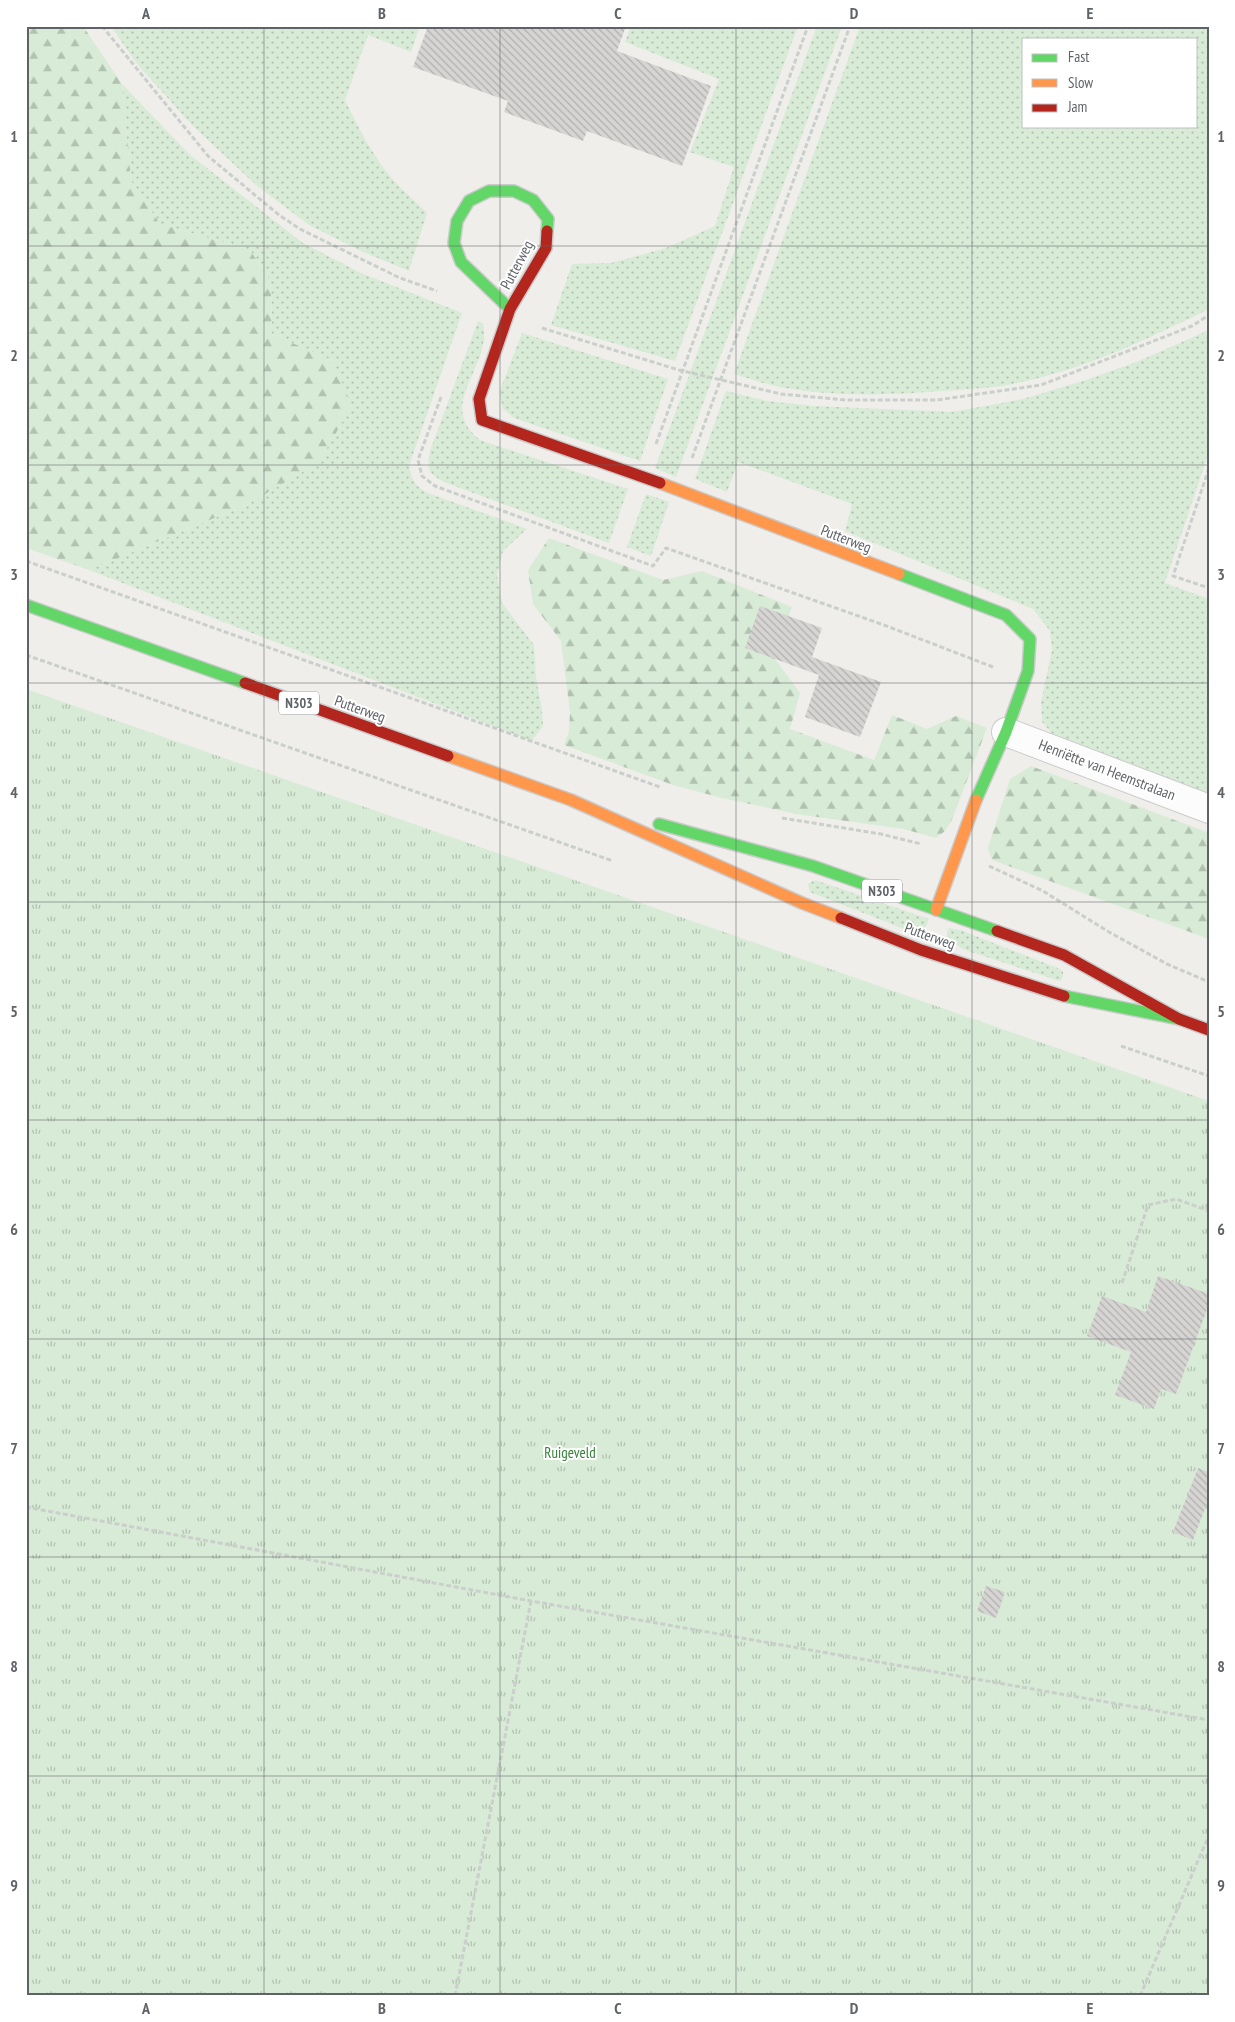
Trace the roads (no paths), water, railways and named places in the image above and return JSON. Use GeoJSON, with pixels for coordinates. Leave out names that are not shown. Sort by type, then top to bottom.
{"type":"FeatureCollection","features":[{"type":"Feature","properties":{"kind":"main road","name":"Putterweg"},"geometry":{"type":"LineString","coordinates":[[509,313],[461,262],[454,243],[457,221],[469,201],[489,191],[514,191],[533,200],[548,219],[546,248],[509,313],[479,398],[482,420],[644,477],[1006,615],[1030,639],[1028,671],[1006,732],[977,798],[936,910]]}},
{"type":"Feature","properties":{"kind":"main road","name":"Putterweg"},"geometry":{"type":"LineString","coordinates":[[26,605],[571,800],[802,903],[921,950],[1063,996],[1179,1019],[1209,1030]]}},
{"type":"Feature","properties":{"kind":"main road","name":"Putterweg"},"geometry":{"type":"LineString","coordinates":[[571,800],[813,866],[1064,955],[1179,1019]]}},
{"type":"Feature","properties":{"kind":"street","name":"Henriëtte van Heemstralaan"},"geometry":{"type":"LineString","coordinates":[[1006,732],[1209,809]]}},
{"type":"Feature","properties":{"kind":"park label","name":"Ruigeveld"},"geometry":{"type":"Point","coordinates":[570,1453]}}]}
